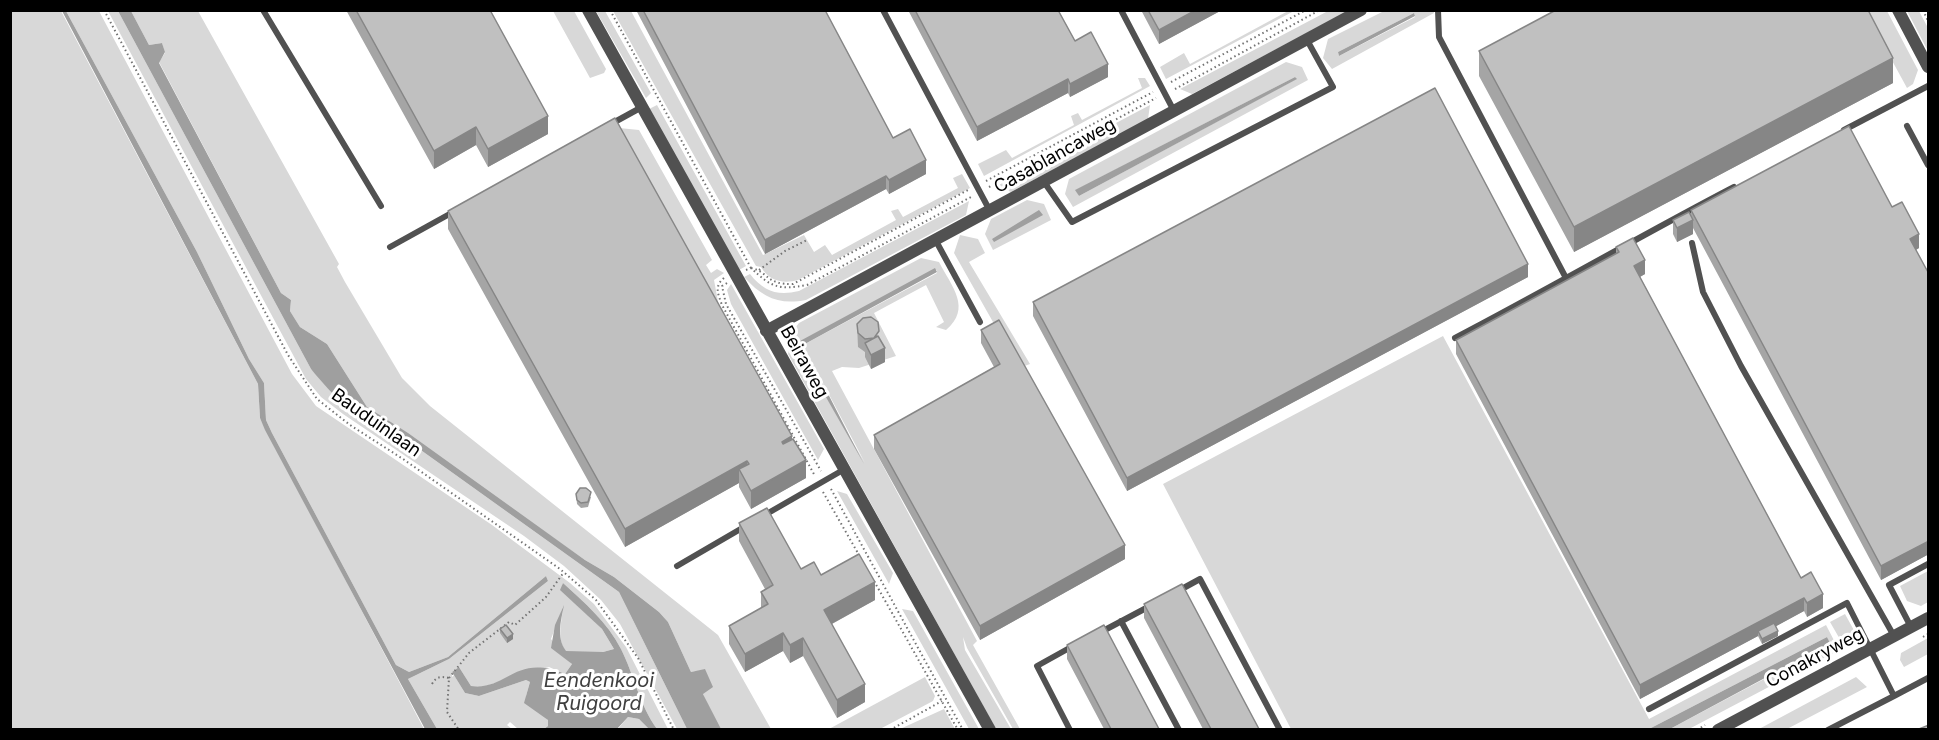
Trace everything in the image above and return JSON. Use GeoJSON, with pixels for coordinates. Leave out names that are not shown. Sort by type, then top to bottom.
{"type":"FeatureCollection","features":[{"type":"Feature","properties":{"kind":"street","name":"Beiraweg"},"geometry":{"type":"LineString","coordinates":[[588,10],[843,470],[990,729]]}},
{"type":"Feature","properties":{"kind":"street","name":"Casablancaweg"},"geometry":{"type":"LineString","coordinates":[[766,331],[1361,10]]}},
{"type":"Feature","properties":{"kind":"street"},"geometry":{"type":"LineString","coordinates":[[1898,10],[1929,67]]}},
{"type":"Feature","properties":{"kind":"street","name":"Conakryweg"},"geometry":{"type":"LineString","coordinates":[[1718,729],[1929,618]]}},
{"type":"Feature","properties":{"kind":"lane"},"geometry":{"type":"LineString","coordinates":[[263,10],[381,206]]}},
{"type":"Feature","properties":{"kind":"lane"},"geometry":{"type":"LineString","coordinates":[[883,10],[990,212]]}},
{"type":"Feature","properties":{"kind":"lane"},"geometry":{"type":"LineString","coordinates":[[1121,10],[1174,112]]}},
{"type":"Feature","properties":{"kind":"lane"},"geometry":{"type":"LineString","coordinates":[[1438,10],[1439,37],[1567,280]]}},
{"type":"Feature","properties":{"kind":"lane"},"geometry":{"type":"LineString","coordinates":[[1044,182],[1072,222],[1333,87],[1307,40]]}},
{"type":"Feature","properties":{"kind":"lane"},"geometry":{"type":"LineString","coordinates":[[1840,132],[1929,86]]}},
{"type":"Feature","properties":{"kind":"lane"},"geometry":{"type":"LineString","coordinates":[[600,130],[642,107]]}},
{"type":"Feature","properties":{"kind":"lane"},"geometry":{"type":"LineString","coordinates":[[1907,126],[1929,165]]}},
{"type":"Feature","properties":{"kind":"lane"},"geometry":{"type":"LineString","coordinates":[[1455,338],[1567,280],[1649,231],[1744,182]]}},
{"type":"Feature","properties":{"kind":"lane"},"geometry":{"type":"LineString","coordinates":[[390,247],[464,206]]}},
{"type":"Feature","properties":{"kind":"lane"},"geometry":{"type":"LineString","coordinates":[[936,241],[980,322]]}},
{"type":"Feature","properties":{"kind":"lane"},"geometry":{"type":"LineString","coordinates":[[1692,243],[1703,292],[1741,366],[1894,637]]}},
{"type":"Feature","properties":{"kind":"lane"},"geometry":{"type":"LineString","coordinates":[[758,519],[843,470]]}},
{"type":"Feature","properties":{"kind":"lane"},"geometry":{"type":"LineString","coordinates":[[676,566],[748,525]]}},
{"type":"Feature","properties":{"kind":"lane"},"geometry":{"type":"LineString","coordinates":[[1911,627],[1889,585],[1929,564]]}},
{"type":"Feature","properties":{"kind":"lane"},"geometry":{"type":"LineString","coordinates":[[1172,594],[1200,579],[1280,729]]}},
{"type":"Feature","properties":{"kind":"lane"},"geometry":{"type":"LineString","coordinates":[[1090,638],[1162,600]]}},
{"type":"Feature","properties":{"kind":"lane"},"geometry":{"type":"LineString","coordinates":[[1650,709],[1847,603],[1894,696]]}},
{"type":"Feature","properties":{"kind":"lane"},"geometry":{"type":"LineString","coordinates":[[1121,621],[1179,729]]}},
{"type":"Feature","properties":{"kind":"lane"},"geometry":{"type":"LineString","coordinates":[[1070,729],[1037,666],[1079,643]]}},
{"type":"Feature","properties":{"kind":"lane"},"geometry":{"type":"LineString","coordinates":[[1828,729],[1929,678]]}},
{"type":"Feature","properties":{"kind":"path","name":"Bauduinlaan"},"geometry":{"type":"LineString","coordinates":[[104,10],[288,355],[317,399],[350,425],[403,459],[564,572],[596,600],[638,658],[674,729]]}},
{"type":"Feature","properties":{"kind":"path"},"geometry":{"type":"LineString","coordinates":[[610,10],[751,268],[766,283],[784,289],[807,285],[978,189],[1163,91],[1306,10]]}},
{"type":"Feature","properties":{"kind":"path"},"geometry":{"type":"LineString","coordinates":[[807,240],[785,251],[759,270],[763,276],[781,285],[793,284],[1320,10]]}},
{"type":"Feature","properties":{"kind":"path"},"geometry":{"type":"LineString","coordinates":[[1923,10],[1929,21]]}},
{"type":"Feature","properties":{"kind":"path"},"geometry":{"type":"LineString","coordinates":[[751,268],[722,286],[726,304],[963,729]]}},
{"type":"Feature","properties":{"kind":"path"},"geometry":{"type":"LineString","coordinates":[[722,304],[860,556]]}},
{"type":"Feature","properties":{"kind":"path"},"geometry":{"type":"LineString","coordinates":[[459,729],[447,712],[449,678],[469,653],[509,622],[515,625],[546,597],[564,572]]}},
{"type":"Feature","properties":{"kind":"path"},"geometry":{"type":"LineString","coordinates":[[872,577],[958,729]]}},
{"type":"Feature","properties":{"kind":"path"},"geometry":{"type":"LineString","coordinates":[[432,684],[441,676],[449,678]]}},
{"type":"Feature","properties":{"kind":"path"},"geometry":{"type":"LineString","coordinates":[[890,729],[942,701]]}},
{"type":"Feature","properties":{"kind":"shaded area"},"geometry":{"type":"Polygon","coordinates":[[[1433,10],[1434,13],[1332,69],[1323,58],[1328,39],[1384,11],[1433,10]],[[1414,13],[1338,52],[1339,56],[1415,17],[1414,13]]]}},
{"type":"Feature","properties":{"kind":"shaded area"},"geometry":{"type":"Polygon","coordinates":[[[10,11],[61,11],[258,384],[260,418],[424,729],[11,729],[10,11]]]}},
{"type":"Feature","properties":{"kind":"shaded area"},"geometry":{"type":"Polygon","coordinates":[[[66,11],[99,11],[292,374],[316,406],[492,525],[570,583],[594,604],[626,647],[668,729],[657,729],[651,720],[621,649],[609,630],[595,613],[563,583],[561,590],[602,629],[614,649],[603,652],[566,652],[560,635],[563,607],[551,639],[572,664],[565,674],[549,667],[482,687],[471,686],[459,667],[452,672],[452,677],[454,675],[465,693],[479,696],[526,680],[530,682],[526,696],[548,720],[548,726],[544,729],[518,729],[510,722],[507,725],[512,729],[437,729],[408,679],[449,659],[548,581],[546,576],[448,657],[409,672],[396,665],[272,433],[266,420],[264,383],[249,359],[197,252],[66,11]]]}},
{"type":"Feature","properties":{"kind":"shaded area"},"geometry":{"type":"Polygon","coordinates":[[[108,11],[118,11],[311,369],[387,432],[397,433],[619,592],[687,729],[677,729],[620,624],[601,600],[564,566],[524,536],[343,414],[321,397],[306,379],[108,11]]]}},
{"type":"Feature","properties":{"kind":"shaded area"},"geometry":{"type":"Polygon","coordinates":[[[131,11],[198,11],[339,264],[337,267],[345,282],[402,378],[430,406],[718,635],[771,729],[720,729],[703,694],[705,670],[691,672],[668,622],[659,612],[614,577],[585,560],[367,407],[327,344],[300,327],[290,311],[291,300],[281,293],[159,62],[165,53],[162,43],[149,45],[131,11]]]}},
{"type":"Feature","properties":{"kind":"shaded area"},"geometry":{"type":"Polygon","coordinates":[[[553,11],[574,11],[606,69],[604,73],[590,78],[553,11]]]}},
{"type":"Feature","properties":{"kind":"shaded area"},"geometry":{"type":"Polygon","coordinates":[[[596,11],[605,11],[651,93],[646,98],[596,11]]]}},
{"type":"Feature","properties":{"kind":"shaded area"},"geometry":{"type":"Polygon","coordinates":[[[613,11],[631,11],[763,255],[804,235],[814,252],[825,245],[832,255],[896,220],[891,211],[898,209],[903,217],[958,188],[953,178],[962,174],[970,188],[798,280],[787,282],[772,278],[761,267],[756,266],[613,11]]]}},
{"type":"Feature","properties":{"kind":"shaded area"},"geometry":{"type":"Polygon","coordinates":[[[1288,11],[1294,11],[1166,79],[1160,67],[1184,53],[1190,64],[1288,11]]]}},
{"type":"Feature","properties":{"kind":"shaded area"},"geometry":{"type":"Polygon","coordinates":[[[1328,11],[1348,11],[1192,94],[1180,89],[1328,11]]]}},
{"type":"Feature","properties":{"kind":"shaded area"},"geometry":{"type":"Polygon","coordinates":[[[1865,11],[1887,11],[1918,70],[1913,84],[1907,88],[1865,11]]]}},
{"type":"Feature","properties":{"kind":"shaded area"},"geometry":{"type":"Polygon","coordinates":[[[1907,11],[1919,11],[1928,28],[1928,51],[1907,11]]]}},
{"type":"Feature","properties":{"kind":"shaded area"},"geometry":{"type":"Polygon","coordinates":[[[1286,62],[1302,67],[1308,80],[1073,207],[1065,194],[1069,179],[1286,62]],[[1295,77],[1076,190],[1079,196],[1296,79],[1295,77]]]}},
{"type":"Feature","properties":{"kind":"shaded area"},"geometry":{"type":"Polygon","coordinates":[[[1138,78],[1145,78],[1150,86],[984,176],[978,164],[1006,150],[1012,158],[1074,125],[1071,116],[1078,113],[1082,120],[1142,88],[1138,78]]]}},
{"type":"Feature","properties":{"kind":"shaded area"},"geometry":{"type":"Polygon","coordinates":[[[657,105],[746,266],[739,270],[649,109],[657,105]]]}},
{"type":"Feature","properties":{"kind":"shaded area"},"geometry":{"type":"Polygon","coordinates":[[[1150,105],[1148,119],[1011,192],[997,186],[1150,105]]]}},
{"type":"Feature","properties":{"kind":"shaded area"},"geometry":{"type":"Polygon","coordinates":[[[619,128],[639,130],[712,260],[706,265],[711,273],[717,269],[724,273],[714,280],[719,307],[619,128]]]}},
{"type":"Feature","properties":{"kind":"shaded area"},"geometry":{"type":"Polygon","coordinates":[[[1027,200],[1044,204],[1051,220],[993,250],[985,234],[991,219],[1027,200]]]}},
{"type":"Feature","properties":{"kind":"shaded area"},"geometry":{"type":"Polygon","coordinates":[[[969,201],[966,215],[806,300],[788,301],[772,298],[758,290],[744,277],[750,274],[766,289],[778,293],[799,291],[969,201]]]}},
{"type":"Feature","properties":{"kind":"shaded area"},"geometry":{"type":"Polygon","coordinates":[[[960,235],[978,239],[985,253],[969,262],[1030,364],[1019,368],[954,253],[960,235]]]}},
{"type":"Feature","properties":{"kind":"shaded area"},"geometry":{"type":"Polygon","coordinates":[[[921,258],[939,262],[954,289],[959,305],[958,314],[946,330],[936,327],[944,322],[926,285],[874,313],[896,356],[859,368],[842,367],[832,371],[977,641],[973,645],[1020,729],[1013,729],[963,637],[965,650],[1011,729],[996,729],[788,354],[795,328],[799,323],[921,258]],[[937,270],[799,345],[806,362],[865,463],[803,345],[937,273],[937,270]]]}},
{"type":"Feature","properties":{"kind":"shaded area"},"geometry":{"type":"Polygon","coordinates":[[[731,284],[824,449],[818,460],[731,304],[727,290],[731,284]]]}},
{"type":"Feature","properties":{"kind":"shaded area"},"geometry":{"type":"Polygon","coordinates":[[[1443,336],[1649,719],[1826,625],[1839,650],[1689,729],[1670,729],[1830,644],[1827,637],[1649,729],[1291,729],[1163,484],[1443,336]]]}},
{"type":"Feature","properties":{"kind":"shaded area"},"geometry":{"type":"Polygon","coordinates":[[[837,491],[847,494],[893,573],[889,584],[837,491]]]}},
{"type":"Feature","properties":{"kind":"shaded area"},"geometry":{"type":"Polygon","coordinates":[[[1928,571],[1928,602],[1921,606],[1907,601],[1900,586],[1928,571]]]}},
{"type":"Feature","properties":{"kind":"shaded area"},"geometry":{"type":"Polygon","coordinates":[[[902,609],[913,611],[979,729],[969,729],[902,609]]]}},
{"type":"Feature","properties":{"kind":"shaded area"},"geometry":{"type":"Polygon","coordinates":[[[1845,614],[1856,634],[1854,643],[1845,648],[1830,622],[1845,614]]]}},
{"type":"Feature","properties":{"kind":"shaded area"},"geometry":{"type":"Polygon","coordinates":[[[1928,638],[1928,654],[1904,667],[1900,660],[1901,653],[1928,638]]]}},
{"type":"Feature","properties":{"kind":"shaded area"},"geometry":{"type":"Polygon","coordinates":[[[925,677],[935,696],[933,701],[880,729],[829,729],[925,677]]]}},
{"type":"Feature","properties":{"kind":"shaded area"},"geometry":{"type":"Polygon","coordinates":[[[1856,677],[1867,687],[1787,729],[1759,729],[1856,677]]]}},
{"type":"Feature","properties":{"kind":"shaded area"},"geometry":{"type":"Polygon","coordinates":[[[944,709],[955,729],[900,729],[944,709]]]}},
{"type":"Feature","properties":{"kind":"shaded area"},"geometry":{"type":"Polygon","coordinates":[[[628,717],[639,719],[649,729],[617,730],[628,717]]]}},
{"type":"Feature","properties":{"kind":"water"},"geometry":{"type":"Polygon","coordinates":[[[62,11],[66,11],[197,252],[249,359],[264,383],[266,420],[272,433],[396,665],[409,672],[448,657],[546,576],[548,581],[449,659],[408,679],[437,729],[425,729],[265,430],[260,418],[258,384],[62,11]]]}},
{"type":"Feature","properties":{"kind":"water"},"geometry":{"type":"Polygon","coordinates":[[[118,11],[131,11],[149,45],[162,43],[165,52],[159,63],[281,293],[291,300],[290,311],[300,327],[327,344],[367,407],[408,433],[585,560],[614,577],[659,612],[668,622],[691,672],[705,669],[713,687],[703,694],[721,729],[687,729],[619,592],[397,433],[384,430],[360,418],[328,389],[311,369],[118,11]]]}},
{"type":"Feature","properties":{"kind":"water"},"geometry":{"type":"Polygon","coordinates":[[[1414,13],[1415,16],[1339,56],[1338,52],[1414,13]]]}},
{"type":"Feature","properties":{"kind":"water"},"geometry":{"type":"Polygon","coordinates":[[[1295,77],[1297,79],[1079,196],[1075,190],[1295,77]]]}},
{"type":"Feature","properties":{"kind":"water"},"geometry":{"type":"Polygon","coordinates":[[[1039,210],[1043,215],[994,242],[992,239],[1039,210]]]}},
{"type":"Feature","properties":{"kind":"water"},"geometry":{"type":"Polygon","coordinates":[[[935,268],[937,272],[803,345],[864,464],[806,362],[800,341],[935,268]]]}},
{"type":"Feature","properties":{"kind":"water","name":"Eendenkooi Ruigoord"},"geometry":{"type":"Polygon","coordinates":[[[563,583],[595,613],[615,639],[626,659],[646,710],[657,729],[649,729],[639,719],[628,717],[617,729],[544,729],[548,726],[548,720],[524,703],[530,682],[526,680],[479,696],[465,693],[452,672],[459,667],[471,686],[494,683],[523,670],[534,668],[565,674],[572,664],[551,648],[555,625],[564,605],[560,635],[566,651],[603,652],[614,649],[602,629],[560,590],[563,583]]]}},
{"type":"Feature","properties":{"kind":"water"},"geometry":{"type":"Polygon","coordinates":[[[1827,637],[1830,643],[1670,729],[1649,729],[1827,637]]]}},
{"type":"Feature","properties":{"kind":"building"},"geometry":{"type":"Polygon","coordinates":[[[356,10],[490,10],[548,116],[488,149],[476,127],[434,151],[356,10]]]}},
{"type":"Feature","properties":{"kind":"building"},"geometry":{"type":"Polygon","coordinates":[[[643,10],[825,10],[893,138],[910,129],[926,160],[889,180],[886,176],[765,240],[643,10]]]}},
{"type":"Feature","properties":{"kind":"building"},"geometry":{"type":"Polygon","coordinates":[[[915,10],[1058,10],[1075,41],[1091,32],[1108,64],[1070,84],[1068,79],[977,127],[915,10]]]}},
{"type":"Feature","properties":{"kind":"building"},"geometry":{"type":"Polygon","coordinates":[[[1148,10],[1196,10],[1159,30],[1148,10]]]}},
{"type":"Feature","properties":{"kind":"building"},"geometry":{"type":"Polygon","coordinates":[[[1556,10],[1868,10],[1893,58],[1574,227],[1479,51],[1556,10]]]}},
{"type":"Feature","properties":{"kind":"building"},"geometry":{"type":"Polygon","coordinates":[[[1435,88],[1528,264],[1127,478],[1033,302],[1435,88]]]}},
{"type":"Feature","properties":{"kind":"building"},"geometry":{"type":"Polygon","coordinates":[[[615,118],[792,436],[782,442],[783,444],[793,439],[806,460],[751,491],[739,469],[749,464],[747,461],[625,529],[448,211],[615,118]]]}},
{"type":"Feature","properties":{"kind":"building"},"geometry":{"type":"Polygon","coordinates":[[[1849,126],[1892,207],[1902,202],[1919,234],[1910,239],[1929,274],[1929,541],[1881,566],[1691,210],[1849,126]]]}},
{"type":"Feature","properties":{"kind":"building"},"geometry":{"type":"Polygon","coordinates":[[[1689,212],[1693,220],[1677,228],[1673,220],[1689,212]]]}},
{"type":"Feature","properties":{"kind":"building"},"geometry":{"type":"Polygon","coordinates":[[[1633,238],[1645,260],[1634,266],[1801,578],[1811,572],[1823,594],[1807,603],[1804,598],[1640,685],[1456,340],[1619,252],[1616,247],[1633,238]]]}},
{"type":"Feature","properties":{"kind":"building"},"geometry":{"type":"Polygon","coordinates":[[[871,317],[878,322],[879,331],[874,338],[865,339],[858,333],[857,324],[863,318],[871,317]]]}},
{"type":"Feature","properties":{"kind":"building"},"geometry":{"type":"Polygon","coordinates":[[[999,320],[1125,545],[980,626],[874,435],[1000,364],[981,330],[999,320]]]}},
{"type":"Feature","properties":{"kind":"building"},"geometry":{"type":"Polygon","coordinates":[[[878,336],[885,348],[871,355],[865,343],[878,336]]]}},
{"type":"Feature","properties":{"kind":"building"},"geometry":{"type":"Polygon","coordinates":[[[580,488],[586,488],[591,492],[588,502],[581,503],[577,500],[576,494],[580,488]]]}},
{"type":"Feature","properties":{"kind":"building"},"geometry":{"type":"Polygon","coordinates":[[[767,508],[801,569],[814,562],[821,575],[859,554],[875,582],[824,610],[865,684],[837,700],[803,638],[790,645],[783,633],[745,654],[729,626],[768,604],[761,592],[773,585],[739,523],[767,508]]]}},
{"type":"Feature","properties":{"kind":"building"},"geometry":{"type":"Polygon","coordinates":[[[1182,584],[1259,729],[1211,729],[1144,604],[1182,584]]]}},
{"type":"Feature","properties":{"kind":"building"},"geometry":{"type":"Polygon","coordinates":[[[1774,623],[1778,631],[1762,639],[1758,631],[1774,623]]]}},
{"type":"Feature","properties":{"kind":"building"},"geometry":{"type":"Polygon","coordinates":[[[506,625],[513,634],[507,638],[500,629],[506,625]]]}},
{"type":"Feature","properties":{"kind":"building"},"geometry":{"type":"Polygon","coordinates":[[[1104,625],[1159,729],[1111,729],[1067,645],[1104,625]]]}}]}
